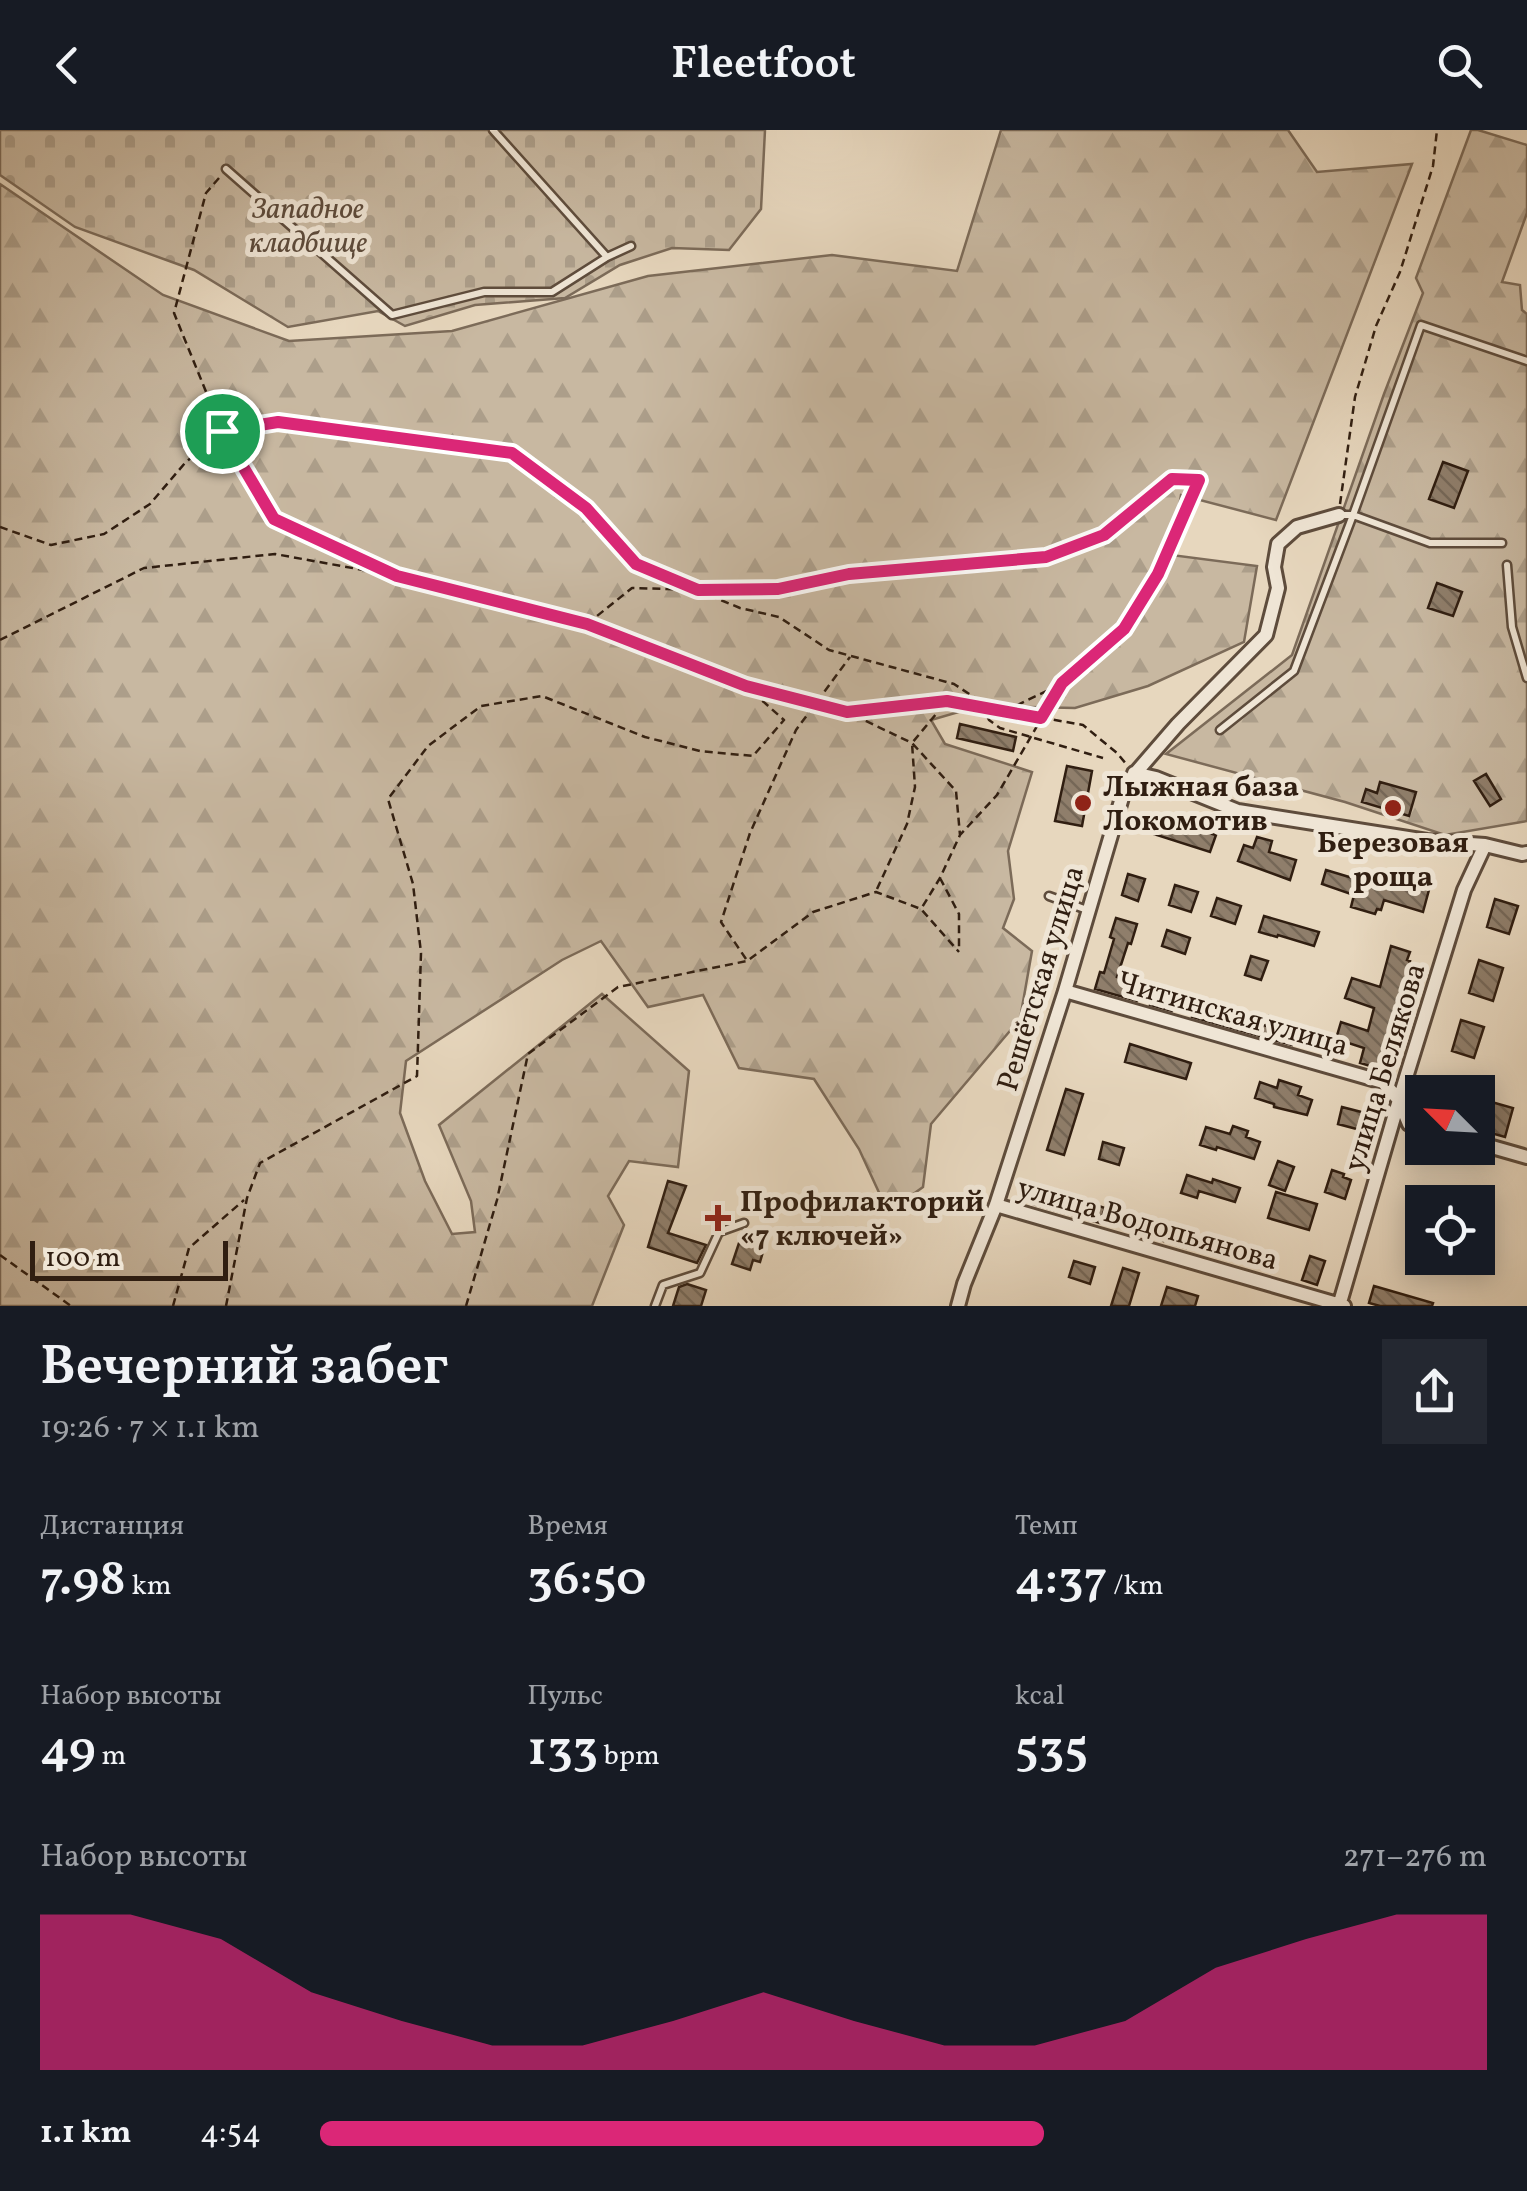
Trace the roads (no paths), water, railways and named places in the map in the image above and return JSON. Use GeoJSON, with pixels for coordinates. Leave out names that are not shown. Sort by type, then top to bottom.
{"type":"FeatureCollection","features":[{"type":"Feature","properties":{"kind":"street","name":"Решётская улица"},"geometry":{"type":"LineString","coordinates":[[958,1306],[996,1205],[1065,991],[1126,784],[1178,724],[1266,635],[1278,588],[1274,567],[1278,544],[1297,527],[1346,515]]}},
{"type":"Feature","properties":{"kind":"street"},"geometry":{"type":"LineString","coordinates":[[1134,774],[1156,778],[1238,811],[1525,853]]}},
{"type":"Feature","properties":{"kind":"street","name":"улица Белякова"},"geometry":{"type":"LineString","coordinates":[[1341,1306],[1464,890],[1486,845]]}},
{"type":"Feature","properties":{"kind":"street","name":"Читинская улица"},"geometry":{"type":"LineString","coordinates":[[1065,991],[1383,1082],[1399,1100],[1405,1114]]}},
{"type":"Feature","properties":{"kind":"street"},"geometry":{"type":"LineString","coordinates":[[1495,1148],[1527,1157]]}},
{"type":"Feature","properties":{"kind":"street","name":"улица Водопьянова"},"geometry":{"type":"LineString","coordinates":[[996,1205],[1341,1306]]}},
{"type":"Feature","properties":{"kind":"lane"},"geometry":{"type":"LineString","coordinates":[[493,130],[607,257]]}},
{"type":"Feature","properties":{"kind":"lane"},"geometry":{"type":"LineString","coordinates":[[226,169],[392,315],[484,292],[552,292],[631,246]]}},
{"type":"Feature","properties":{"kind":"lane"},"geometry":{"type":"LineString","coordinates":[[1220,730],[1294,671],[1346,515],[1421,325],[1527,361]]}},
{"type":"Feature","properties":{"kind":"lane"},"geometry":{"type":"LineString","coordinates":[[1346,515],[1430,542],[1502,543]]}},
{"type":"Feature","properties":{"kind":"lane"},"geometry":{"type":"LineString","coordinates":[[1506,565],[1512,627],[1527,678]]}},
{"type":"Feature","properties":{"kind":"lane"},"geometry":{"type":"LineString","coordinates":[[1050,896],[1087,910]]}},
{"type":"Feature","properties":{"kind":"lane"},"geometry":{"type":"LineString","coordinates":[[655,1306],[663,1285],[700,1273],[719,1232],[744,1224]]}},
{"type":"Feature","properties":{"kind":"place","name":"Лыжная база Локомотив"},"geometry":{"type":"Point","coordinates":[1083,803]}},
{"type":"Feature","properties":{"kind":"place","name":"Березовая роща"},"geometry":{"type":"Point","coordinates":[1393,808]}},
{"type":"Feature","properties":{"kind":"place","name":"Профилакторий «7 ключей»"},"geometry":{"type":"Point","coordinates":[718,1218]}},
{"type":"Feature","properties":{"kind":"park label","name":"Западное кладбище"},"geometry":{"type":"Point","coordinates":[308,225]}}]}
